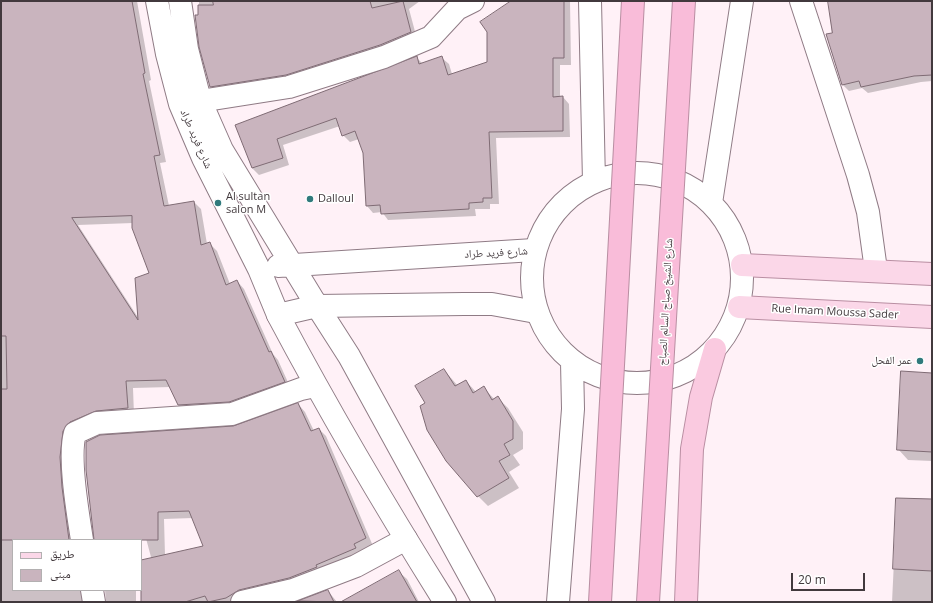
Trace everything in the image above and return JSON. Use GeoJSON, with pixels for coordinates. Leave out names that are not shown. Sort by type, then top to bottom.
{"type":"FeatureCollection","features":[{"type":"Feature","properties":{"kind":"highway"},"geometry":{"type":"LineString","coordinates":[[600,602],[633,1]]}},
{"type":"Feature","properties":{"kind":"highway","name":"شارع الشيخ صباح السالم الصباح"},"geometry":{"type":"LineString","coordinates":[[648,602],[684,1]]}},
{"type":"Feature","properties":{"kind":"highway"},"geometry":{"type":"LineString","coordinates":[[686,602],[692,449],[701,397],[715,349]]}},
{"type":"Feature","properties":{"kind":"main road"},"geometry":{"type":"LineString","coordinates":[[742,265],[876,270],[932,274]]}},
{"type":"Feature","properties":{"kind":"main road","name":"Rue Imam Moussa Sader"},"geometry":{"type":"LineString","coordinates":[[739,307],[932,317]]}},
{"type":"Feature","properties":{"kind":"street","name":"شارع فريد طراد"},"geometry":{"type":"LineString","coordinates":[[157,1],[167,54],[190,102],[222,150],[290,263],[349,356],[484,602]]}},
{"type":"Feature","properties":{"kind":"street","name":"شارع فريد طراد"},"geometry":{"type":"LineString","coordinates":[[180,1],[187,49],[190,102],[203,158],[259,269],[278,315],[315,386],[406,539],[446,602]]}},
{"type":"Feature","properties":{"kind":"street"},"geometry":{"type":"LineString","coordinates":[[190,102],[289,87],[384,57],[431,37],[457,9],[473,1]]}},
{"type":"Feature","properties":{"kind":"street"},"geometry":{"type":"LineString","coordinates":[[590,1],[594,182]]}},
{"type":"Feature","properties":{"kind":"street"},"geometry":{"type":"LineString","coordinates":[[711,203],[742,1]]}},
{"type":"Feature","properties":{"kind":"street"},"geometry":{"type":"LineString","coordinates":[[801,1],[858,175],[868,212],[876,270]]}},
{"type":"Feature","properties":{"kind":"street"},"geometry":{"type":"LineString","coordinates":[[643,173],[668,178],[691,188],[711,203],[726,221],[736,242],[742,265],[743,286],[739,307],[729,330],[715,349],[691,369],[662,381],[630,384],[600,377],[572,362],[550,340],[536,312],[530,282],[534,250],[547,222],[567,198],[594,182],[618,174],[643,173]]}},
{"type":"Feature","properties":{"kind":"street","name":"شارع فريد طراد"},"geometry":{"type":"LineString","coordinates":[[259,269],[290,263],[534,250]]}},
{"type":"Feature","properties":{"kind":"street"},"geometry":{"type":"LineString","coordinates":[[278,315],[317,306],[492,304],[536,312]]}},
{"type":"Feature","properties":{"kind":"street"},"geometry":{"type":"LineString","coordinates":[[558,602],[573,409],[572,362]]}},
{"type":"Feature","properties":{"kind":"street"},"geometry":{"type":"LineString","coordinates":[[82,539],[73,459],[72,442],[75,433],[97,424],[232,414],[301,389],[315,386]]}},
{"type":"Feature","properties":{"kind":"street"},"geometry":{"type":"LineString","coordinates":[[242,602],[293,590],[356,566],[406,539]]}},
{"type":"Feature","properties":{"kind":"street"},"geometry":{"type":"LineString","coordinates":[[92,591],[94,602]]}},
{"type":"Feature","properties":{"kind":"building"},"geometry":{"type":"Polygon","coordinates":[[[1,1],[132,1],[145,73],[143,74],[160,155],[154,156],[164,206],[194,201],[201,245],[210,242],[226,285],[237,280],[269,352],[271,351],[285,382],[229,402],[178,405],[166,380],[126,381],[128,408],[96,411],[70,422],[63,431],[60,457],[62,487],[69,539],[1,540],[1,389],[7,389],[6,336],[1,336],[1,1]],[[132,216],[72,218],[138,320],[135,278],[149,273],[132,228],[132,216]]]}},
{"type":"Feature","properties":{"kind":"building"},"geometry":{"type":"Polygon","coordinates":[[[213,1],[370,1],[372,8],[403,1],[411,32],[380,45],[286,75],[210,87],[199,47],[195,15],[198,15],[198,5],[213,5],[213,1]]]}},
{"type":"Feature","properties":{"kind":"building"},"geometry":{"type":"Polygon","coordinates":[[[511,1],[564,1],[564,58],[553,58],[553,97],[563,96],[563,131],[489,132],[492,198],[483,198],[483,202],[469,203],[469,209],[381,214],[380,205],[366,206],[363,153],[355,131],[342,136],[336,118],[277,139],[283,158],[252,168],[235,125],[417,56],[419,64],[442,56],[448,75],[487,62],[487,32],[480,22],[511,1]]]}},
{"type":"Feature","properties":{"kind":"building"},"geometry":{"type":"Polygon","coordinates":[[[828,1],[932,1],[932,75],[914,76],[861,87],[859,81],[842,85],[826,34],[832,33],[828,1]]]}},
{"type":"Feature","properties":{"kind":"building"},"geometry":{"type":"Polygon","coordinates":[[[444,369],[455,386],[466,380],[473,393],[484,386],[492,400],[498,396],[513,421],[513,439],[504,444],[510,455],[499,461],[509,478],[477,497],[446,461],[427,430],[420,406],[425,403],[415,386],[444,369]]]}},
{"type":"Feature","properties":{"kind":"building"},"geometry":{"type":"Polygon","coordinates":[[[901,371],[932,373],[932,452],[897,450],[901,371]]]}},
{"type":"Feature","properties":{"kind":"building"},"geometry":{"type":"Polygon","coordinates":[[[298,403],[311,431],[319,428],[366,538],[354,544],[356,548],[316,565],[317,567],[289,578],[239,590],[226,598],[208,602],[205,596],[185,602],[141,602],[142,560],[203,546],[189,511],[158,512],[158,540],[94,539],[86,470],[86,442],[100,435],[233,426],[298,403]]]}},
{"type":"Feature","properties":{"kind":"building"},"geometry":{"type":"Polygon","coordinates":[[[896,498],[932,499],[932,571],[893,569],[896,498]]]}},
{"type":"Feature","properties":{"kind":"building"},"geometry":{"type":"Polygon","coordinates":[[[399,570],[417,602],[341,602],[399,570]]]}},
{"type":"Feature","properties":{"kind":"building"},"geometry":{"type":"Polygon","coordinates":[[[328,590],[334,602],[298,601],[328,590]]]}},
{"type":"Feature","properties":{"kind":"place","name":"Dalloul"},"geometry":{"type":"Point","coordinates":[310,199]}},
{"type":"Feature","properties":{"kind":"place","name":"Al sultan salon M"},"geometry":{"type":"Point","coordinates":[218,203]}},
{"type":"Feature","properties":{"kind":"place","name":"عمر الفحل"},"geometry":{"type":"Point","coordinates":[920,361]}}]}
